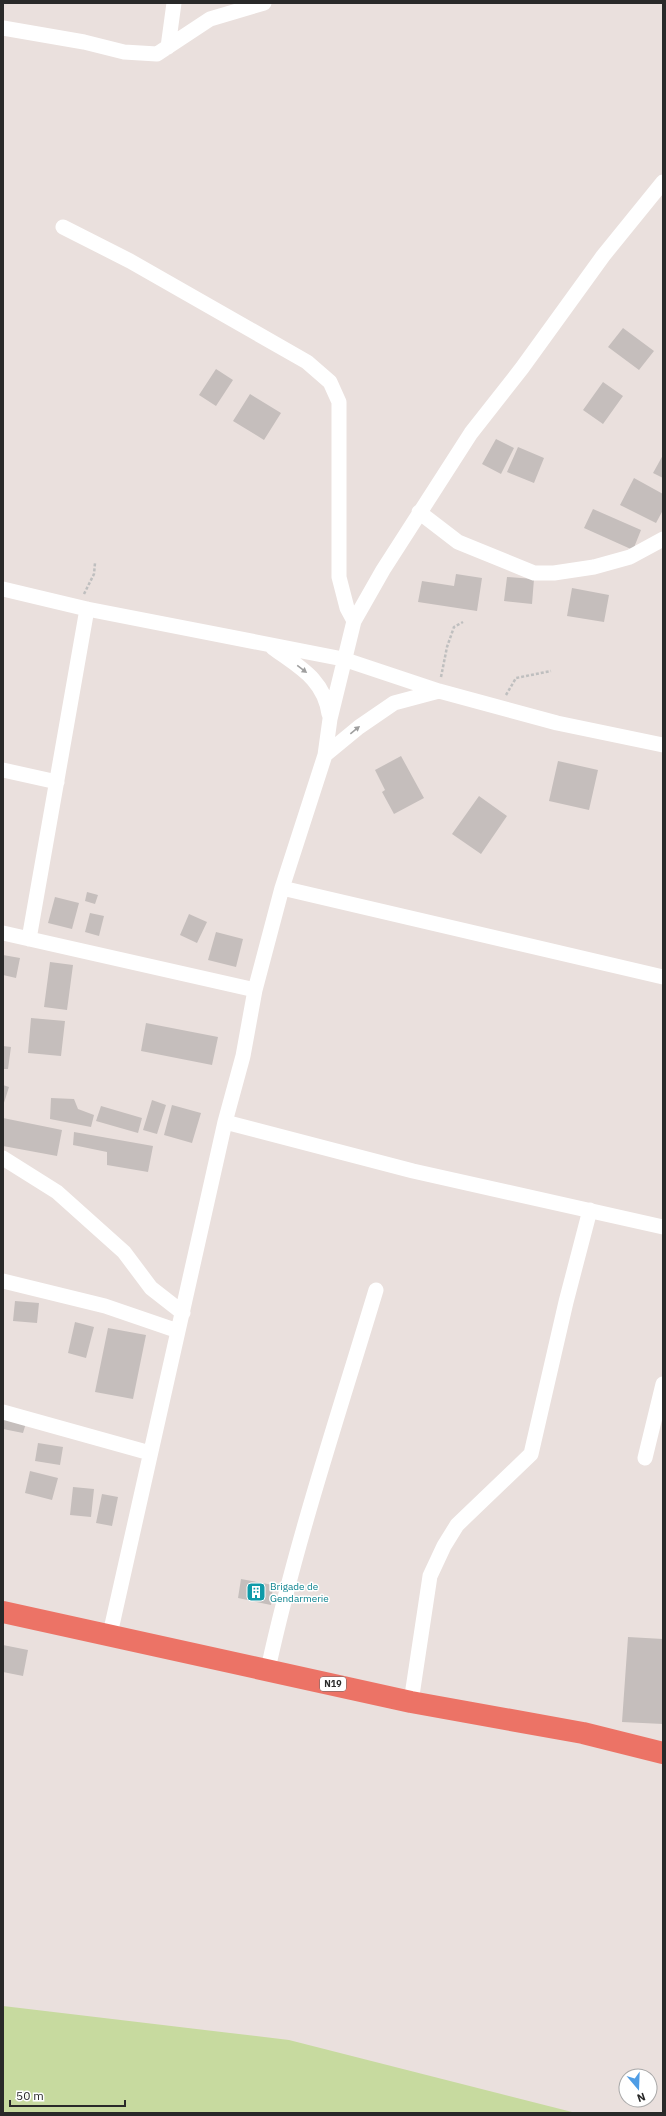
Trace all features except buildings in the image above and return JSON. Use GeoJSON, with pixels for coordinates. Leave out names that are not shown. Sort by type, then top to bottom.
{"type":"FeatureCollection","features":[{"type":"Feature","properties":{"kind":"highway","name":"N19"},"geometry":{"type":"LineString","coordinates":[[3,1612],[110,1634],[411,1702],[583,1733],[663,1753]]}},
{"type":"Feature","properties":{"kind":"street"},"geometry":{"type":"LineString","coordinates":[[168,47],[174,3]]}},
{"type":"Feature","properties":{"kind":"street"},"geometry":{"type":"LineString","coordinates":[[3,28],[137,54],[157,54],[210,20],[264,3]]}},
{"type":"Feature","properties":{"kind":"street"},"geometry":{"type":"LineString","coordinates":[[110,1634],[183,1313],[224,1122],[243,1056],[255,990],[282,888],[325,755],[330,719],[343,658],[354,620],[419,512],[471,433],[522,368],[603,256],[663,182]]}},
{"type":"Feature","properties":{"kind":"street"},"geometry":{"type":"LineString","coordinates":[[63,227],[130,261],[307,362],[330,382],[339,402],[339,577],[347,608],[354,620]]}},
{"type":"Feature","properties":{"kind":"street"},"geometry":{"type":"LineString","coordinates":[[419,512],[458,542],[534,573],[554,573],[587,568],[630,557],[663,539]]}},
{"type":"Feature","properties":{"kind":"street"},"geometry":{"type":"LineString","coordinates":[[3,589],[83,608],[271,646],[343,658],[439,691],[557,723],[663,745]]}},
{"type":"Feature","properties":{"kind":"street"},"geometry":{"type":"LineString","coordinates":[[29,939],[57,782],[83,608]]}},
{"type":"Feature","properties":{"kind":"street"},"geometry":{"type":"LineString","coordinates":[[271,646],[315,680],[323,692],[330,719]]}},
{"type":"Feature","properties":{"kind":"street"},"geometry":{"type":"LineString","coordinates":[[325,755],[359,727],[394,702],[439,691]]}},
{"type":"Feature","properties":{"kind":"street"},"geometry":{"type":"LineString","coordinates":[[3,770],[57,782]]}},
{"type":"Feature","properties":{"kind":"street"},"geometry":{"type":"LineString","coordinates":[[282,888],[663,977]]}},
{"type":"Feature","properties":{"kind":"street"},"geometry":{"type":"LineString","coordinates":[[3,933],[255,990]]}},
{"type":"Feature","properties":{"kind":"street"},"geometry":{"type":"LineString","coordinates":[[224,1122],[413,1171],[663,1227]]}},
{"type":"Feature","properties":{"kind":"street"},"geometry":{"type":"LineString","coordinates":[[3,1158],[57,1192],[124,1252],[151,1288],[183,1313]]}},
{"type":"Feature","properties":{"kind":"street"},"geometry":{"type":"LineString","coordinates":[[411,1702],[430,1576],[444,1546],[457,1525],[531,1454],[566,1302],[590,1210]]}},
{"type":"Feature","properties":{"kind":"street"},"geometry":{"type":"LineString","coordinates":[[3,1281],[105,1306],[178,1331]]}},
{"type":"Feature","properties":{"kind":"street"},"geometry":{"type":"LineString","coordinates":[[268,1669],[276,1632],[305,1526],[376,1290]]}},
{"type":"Feature","properties":{"kind":"street"},"geometry":{"type":"LineString","coordinates":[[644,1458],[663,1384]]}},
{"type":"Feature","properties":{"kind":"street"},"geometry":{"type":"LineString","coordinates":[[3,1412],[150,1453]]}},
{"type":"Feature","properties":{"kind":"path"},"geometry":{"type":"LineString","coordinates":[[83,608],[94,574],[95,563]]}},
{"type":"Feature","properties":{"kind":"path"},"geometry":{"type":"LineString","coordinates":[[439,691],[447,647],[454,627],[463,622]]}},
{"type":"Feature","properties":{"kind":"path"},"geometry":{"type":"LineString","coordinates":[[498,707],[516,678],[551,671]]}},
{"type":"Feature","properties":{"kind":"green space"},"geometry":{"type":"Polygon","coordinates":[[[3,2006],[289,2040],[576,2113],[3,2113],[3,2006]]]}},
{"type":"Feature","properties":{"kind":"place","name":"Brigade de Gendarmerie"},"geometry":{"type":"Point","coordinates":[256,1592]}}]}
